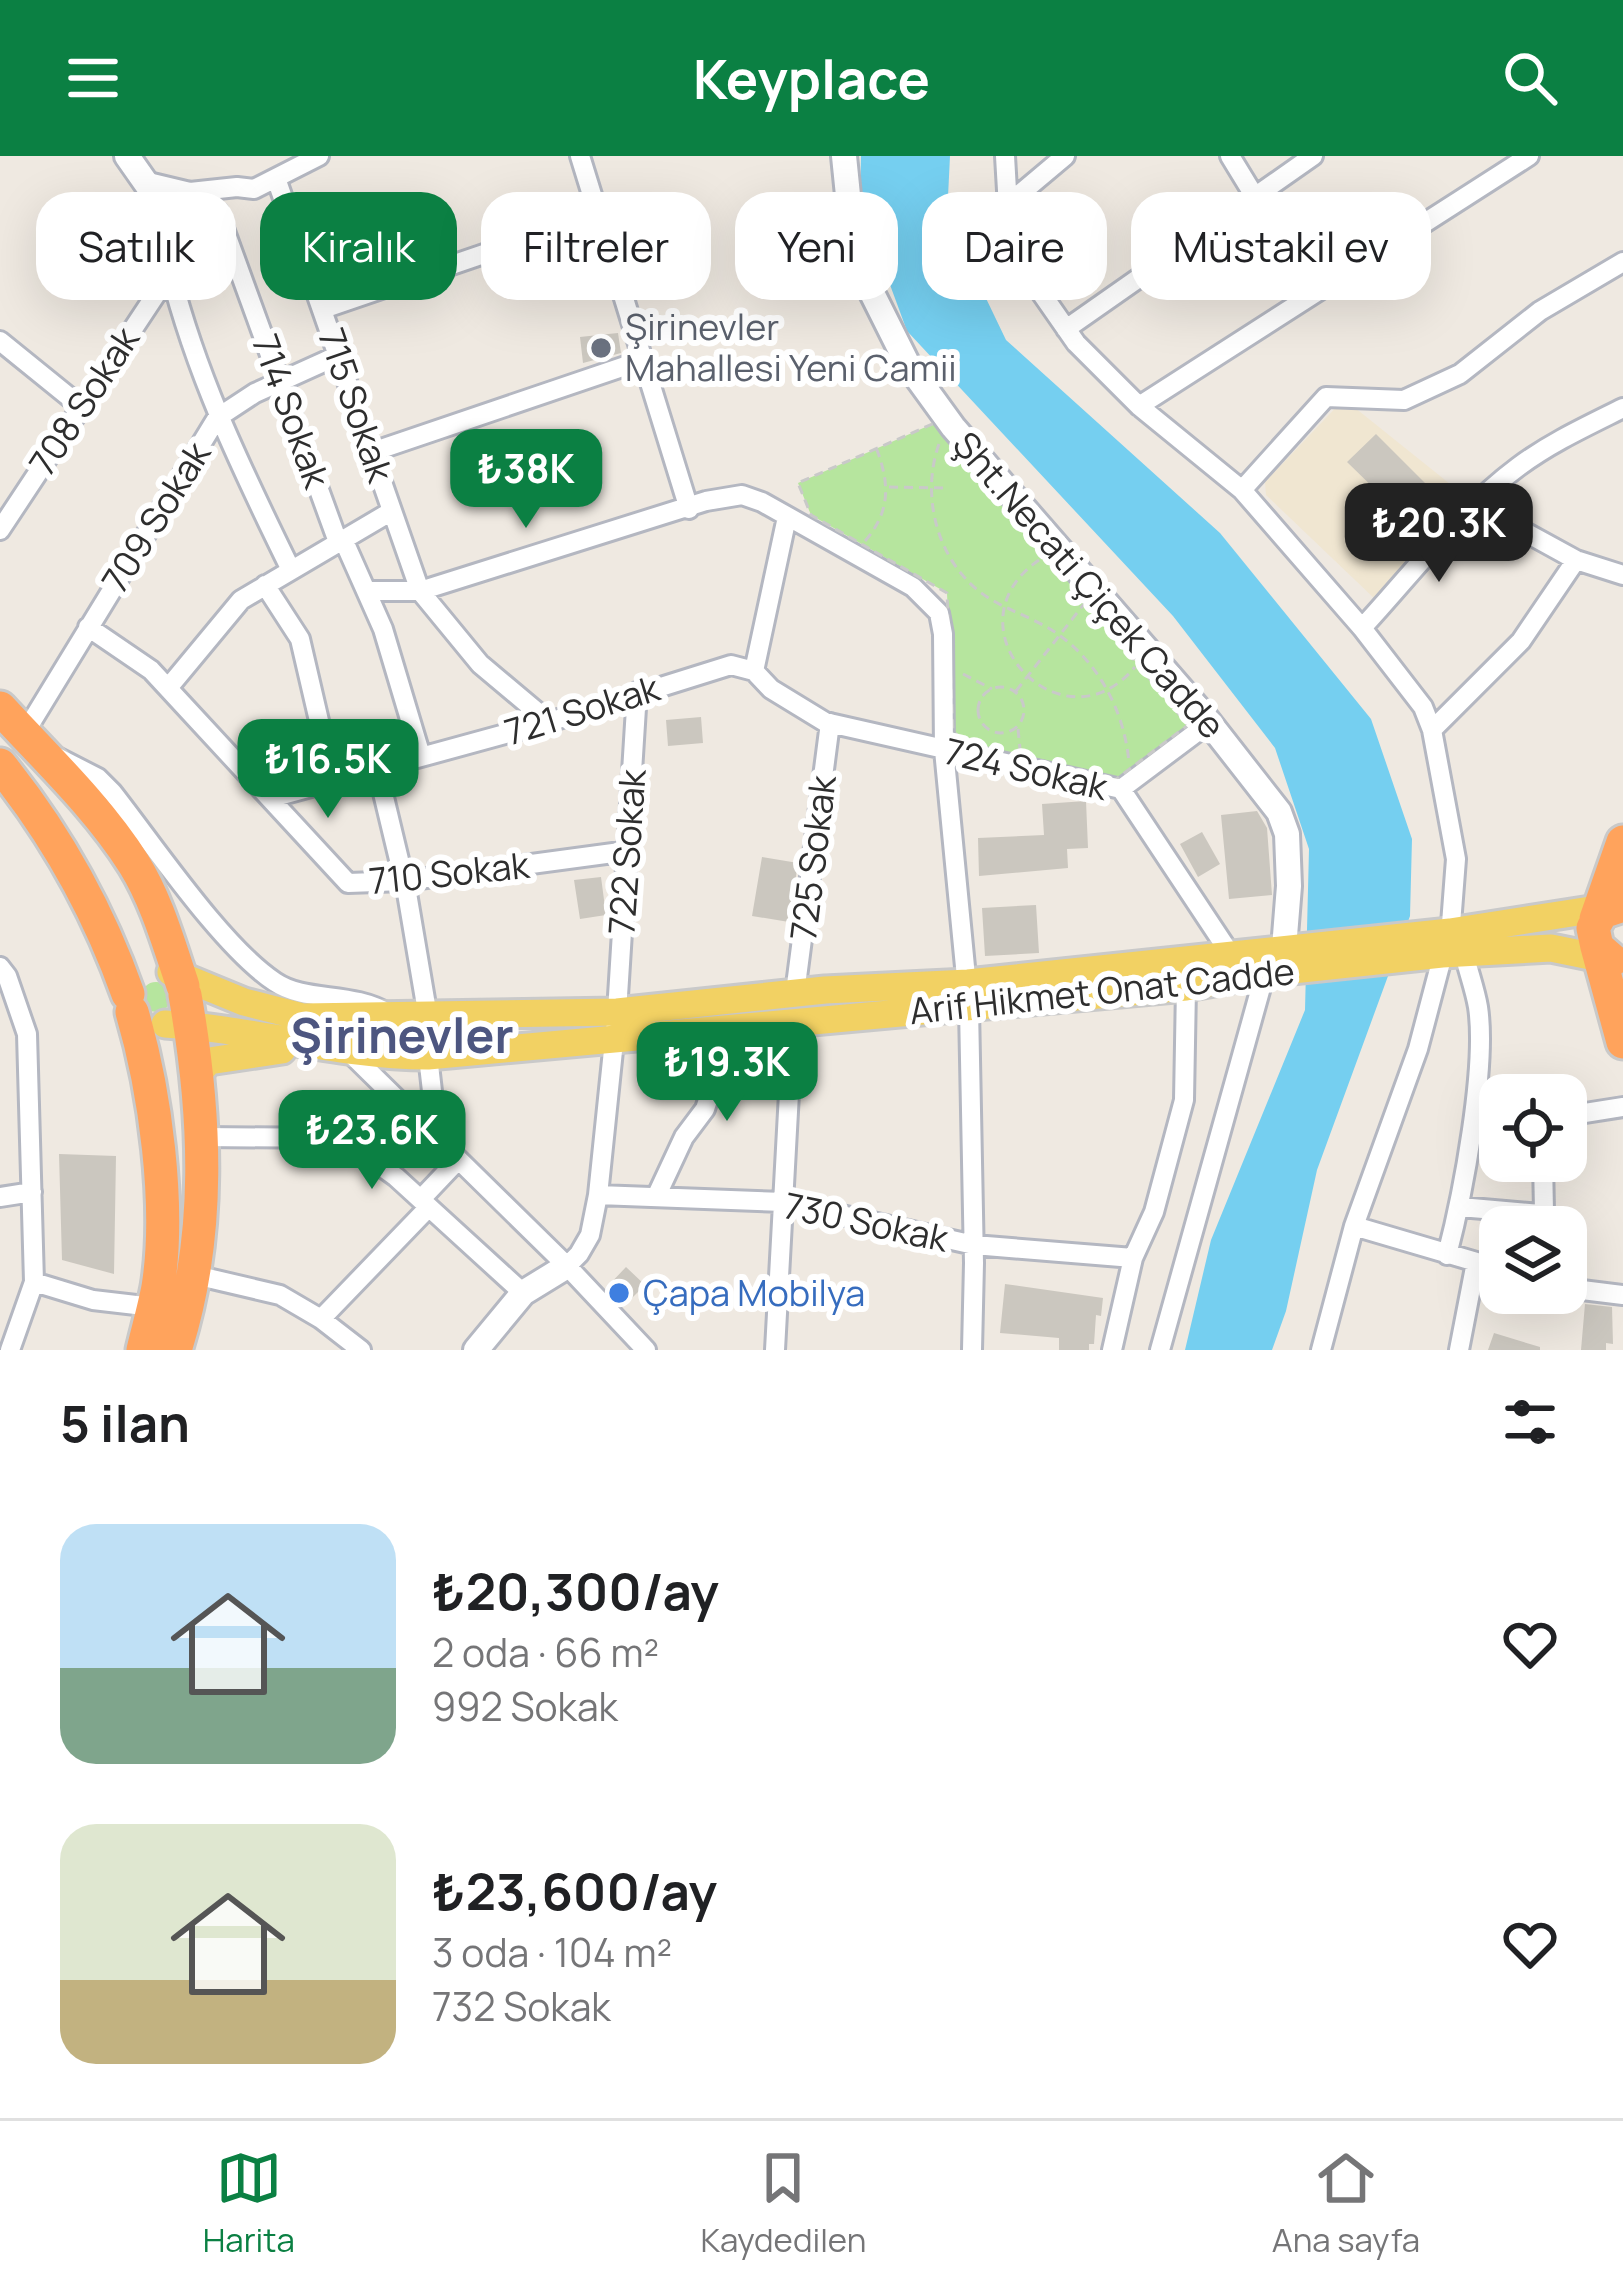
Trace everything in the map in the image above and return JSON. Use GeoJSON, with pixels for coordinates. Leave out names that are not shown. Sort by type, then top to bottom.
{"type":"FeatureCollection","features":[{"type":"Feature","properties":{"kind":"highway"},"geometry":{"type":"LineString","coordinates":[[0,708],[118,841],[137,869],[164,928],[197,1074],[202,1137],[202,1227],[175,1350]]}},
{"type":"Feature","properties":{"kind":"highway"},"geometry":{"type":"LineString","coordinates":[[0,765],[108,938],[147,1064],[160,1193],[160,1263],[143,1350]]}},
{"type":"Feature","properties":{"kind":"highway"},"geometry":{"type":"LineString","coordinates":[[1623,842],[1607,933],[1623,1042]]}},
{"type":"Feature","properties":{"kind":"highway"},"geometry":{"type":"LineString","coordinates":[[162,969],[179,996],[146,1023],[130,1003],[130,985],[143,971],[162,969]]}},
{"type":"Feature","properties":{"kind":"main road"},"geometry":{"type":"LineString","coordinates":[[164,928],[223,992]]}},
{"type":"Feature","properties":{"kind":"main road","name":"Arif Hikmet Onat Cadde"},"geometry":{"type":"LineString","coordinates":[[1441,946],[1551,948],[1607,933]]}},
{"type":"Feature","properties":{"kind":"main road","name":"Arif Hikmet Onat Cadde"},"geometry":{"type":"LineString","coordinates":[[968,995],[1231,955],[1294,955],[1607,933]]}},
{"type":"Feature","properties":{"kind":"main road","name":"Arif Hikmet Onat Cadde"},"geometry":{"type":"LineString","coordinates":[[179,996],[320,1047],[428,1056],[615,1026],[794,1007],[1186,987],[1264,973],[1294,955]]}},
{"type":"Feature","properties":{"kind":"main road","name":"Arif Hikmet Onat Cadde"},"geometry":{"type":"LineString","coordinates":[[179,996],[223,992],[270,1011],[303,1017],[428,1017],[615,1026],[722,1027],[794,1007]]}},
{"type":"Feature","properties":{"kind":"main road"},"geometry":{"type":"LineString","coordinates":[[197,1074],[209,1061],[227,1057],[320,1047]]}},
{"type":"Feature","properties":{"kind":"street"},"geometry":{"type":"LineString","coordinates":[[127,156],[148,192]]}},
{"type":"Feature","properties":{"kind":"street"},"geometry":{"type":"LineString","coordinates":[[144,181],[190,192],[254,189],[277,181],[296,162],[319,156]]}},
{"type":"Feature","properties":{"kind":"street"},"geometry":{"type":"LineString","coordinates":[[580,156],[591,192]]}},
{"type":"Feature","properties":{"kind":"street","name":"Şht.Necati Çiçek Cadde"},"geometry":{"type":"LineString","coordinates":[[844,156],[850,215],[866,281],[908,365],[953,428],[1209,723],[1280,812],[1287,834],[1294,955]]}},
{"type":"Feature","properties":{"kind":"street"},"geometry":{"type":"LineString","coordinates":[[1005,156],[1007,192]]}},
{"type":"Feature","properties":{"kind":"street"},"geometry":{"type":"LineString","coordinates":[[1022,192],[1065,156]]}},
{"type":"Feature","properties":{"kind":"street"},"geometry":{"type":"LineString","coordinates":[[1230,156],[1252,192]]}},
{"type":"Feature","properties":{"kind":"street"},"geometry":{"type":"LineString","coordinates":[[1262,192],[1313,156]]}},
{"type":"Feature","properties":{"kind":"street"},"geometry":{"type":"LineString","coordinates":[[1139,406],[1529,156]]}},
{"type":"Feature","properties":{"kind":"street","name":"715 Sokak"},"geometry":{"type":"LineString","coordinates":[[277,181],[420,592],[480,664],[549,722]]}},
{"type":"Feature","properties":{"kind":"street"},"geometry":{"type":"LineString","coordinates":[[323,309],[481,255]]}},
{"type":"Feature","properties":{"kind":"street","name":"714 Sokak"},"geometry":{"type":"LineString","coordinates":[[236,260],[340,541],[368,591],[421,757]]}},
{"type":"Feature","properties":{"kind":"street"},"geometry":{"type":"LineString","coordinates":[[1243,490],[1326,397],[1404,400],[1460,374],[1540,311],[1623,262]]}},
{"type":"Feature","properties":{"kind":"street"},"geometry":{"type":"LineString","coordinates":[[1066,329],[1131,284]]}},
{"type":"Feature","properties":{"kind":"street","name":"708 Sokak"},"geometry":{"type":"LineString","coordinates":[[0,530],[151,300]]}},
{"type":"Feature","properties":{"kind":"street"},"geometry":{"type":"LineString","coordinates":[[179,300],[217,418],[291,570]]}},
{"type":"Feature","properties":{"kind":"street"},"geometry":{"type":"LineString","coordinates":[[624,300],[689,509]]}},
{"type":"Feature","properties":{"kind":"street"},"geometry":{"type":"LineString","coordinates":[[1046,300],[1066,329],[1139,406],[1243,490],[1362,628],[1423,707],[1432,730],[1456,859],[1441,946],[1418,1049],[1354,1226],[1321,1350]]}},
{"type":"Feature","properties":{"kind":"street"},"geometry":{"type":"LineString","coordinates":[[4,352],[79,405]]}},
{"type":"Feature","properties":{"kind":"street","name":"709 Sokak"},"geometry":{"type":"LineString","coordinates":[[30,741],[88,627],[217,418],[339,355]]}},
{"type":"Feature","properties":{"kind":"street"},"geometry":{"type":"LineString","coordinates":[[372,452],[643,360]]}},
{"type":"Feature","properties":{"kind":"street"},"geometry":{"type":"LineString","coordinates":[[1362,628],[1475,505],[1549,445],[1623,408]]}},
{"type":"Feature","properties":{"kind":"street"},"geometry":{"type":"LineString","coordinates":[[368,591],[420,592],[706,501],[742,495],[859,549],[930,601],[944,634],[944,750],[968,995],[972,1350]]}},
{"type":"Feature","properties":{"kind":"street"},"geometry":{"type":"LineString","coordinates":[[1475,505],[1576,560],[1623,575]]}},
{"type":"Feature","properties":{"kind":"street"},"geometry":{"type":"LineString","coordinates":[[168,688],[241,600],[392,511]]}},
{"type":"Feature","properties":{"kind":"street"},"geometry":{"type":"LineString","coordinates":[[754,671],[787,517]]}},
{"type":"Feature","properties":{"kind":"street"},"geometry":{"type":"LineString","coordinates":[[1432,730],[1521,641],[1576,560]]}},
{"type":"Feature","properties":{"kind":"street"},"geometry":{"type":"LineString","coordinates":[[265,585],[300,640],[333,781]]}},
{"type":"Feature","properties":{"kind":"street","name":"710 Sokak"},"geometry":{"type":"LineString","coordinates":[[88,627],[151,670],[348,884],[628,851]]}},
{"type":"Feature","properties":{"kind":"street","name":"721 Sokak"},"geometry":{"type":"LineString","coordinates":[[271,798],[549,722],[731,664],[754,671]]}},
{"type":"Feature","properties":{"kind":"street","name":"724 Sokak"},"geometry":{"type":"LineString","coordinates":[[754,671],[772,689],[830,723],[1121,789],[1231,955]]}},
{"type":"Feature","properties":{"kind":"street","name":"722 Sokak"},"geometry":{"type":"LineString","coordinates":[[566,1266],[590,1235],[598,1195],[615,1026],[637,692]]}},
{"type":"Feature","properties":{"kind":"street","name":"725 Sokak"},"geometry":{"type":"LineString","coordinates":[[775,1350],[794,1007],[830,723]]}},
{"type":"Feature","properties":{"kind":"street"},"geometry":{"type":"LineString","coordinates":[[1121,789],[1209,723]]}},
{"type":"Feature","properties":{"kind":"street"},"geometry":{"type":"LineString","coordinates":[[30,741],[80,767],[112,792],[231,940],[276,984],[301,993],[370,1003],[394,1017]]}},
{"type":"Feature","properties":{"kind":"street"},"geometry":{"type":"LineString","coordinates":[[377,768],[404,881],[428,1017]]}},
{"type":"Feature","properties":{"kind":"street"},"geometry":{"type":"LineString","coordinates":[[1441,946],[1478,1004],[1479,1042],[1460,1207],[1448,1255]]}},
{"type":"Feature","properties":{"kind":"street"},"geometry":{"type":"LineString","coordinates":[[0,967],[8,976],[27,1034],[32,1192],[34,1282],[10,1350]]}},
{"type":"Feature","properties":{"kind":"street"},"geometry":{"type":"LineString","coordinates":[[1160,1350],[1264,973]]}},
{"type":"Feature","properties":{"kind":"street"},"geometry":{"type":"LineString","coordinates":[[1112,1350],[1133,1258],[1154,1212],[1184,1100],[1186,987]]}},
{"type":"Feature","properties":{"kind":"street"},"geometry":{"type":"LineString","coordinates":[[656,1197],[683,1137],[705,1109],[716,1075],[722,1027]]}},
{"type":"Feature","properties":{"kind":"street"},"geometry":{"type":"LineString","coordinates":[[350,1052],[646,1350]]}},
{"type":"Feature","properties":{"kind":"street"},"geometry":{"type":"LineString","coordinates":[[428,1056],[438,1144]]}},
{"type":"Feature","properties":{"kind":"street"},"geometry":{"type":"LineString","coordinates":[[1587,1113],[1623,1107]]}},
{"type":"Feature","properties":{"kind":"street"},"geometry":{"type":"LineString","coordinates":[[202,1137],[342,1138],[425,1203],[523,1293]]}},
{"type":"Feature","properties":{"kind":"street"},"geometry":{"type":"LineString","coordinates":[[321,1318],[457,1161]]}},
{"type":"Feature","properties":{"kind":"street"},"geometry":{"type":"LineString","coordinates":[[1460,1207],[1540,1214],[1544,1211],[1543,1182]]}},
{"type":"Feature","properties":{"kind":"street"},"geometry":{"type":"LineString","coordinates":[[0,1197],[32,1192]]}},
{"type":"Feature","properties":{"kind":"street","name":"730 Sokak"},"geometry":{"type":"LineString","coordinates":[[598,1195],[784,1202],[974,1245],[1133,1258]]}},
{"type":"Feature","properties":{"kind":"street"},"geometry":{"type":"LineString","coordinates":[[1354,1226],[1479,1263]]}},
{"type":"Feature","properties":{"kind":"street"},"geometry":{"type":"LineString","coordinates":[[1459,1350],[1475,1262]]}},
{"type":"Feature","properties":{"kind":"street"},"geometry":{"type":"LineString","coordinates":[[476,1350],[523,1293],[566,1266]]}},
{"type":"Feature","properties":{"kind":"street"},"geometry":{"type":"LineString","coordinates":[[195,1275],[280,1295],[321,1318],[361,1350]]}},
{"type":"Feature","properties":{"kind":"street"},"geometry":{"type":"LineString","coordinates":[[34,1282],[93,1300],[153,1306]]}},
{"type":"Feature","properties":{"kind":"street"},"geometry":{"type":"LineString","coordinates":[[1587,1291],[1623,1295]]}},
{"type":"Feature","properties":{"kind":"path"},"geometry":{"type":"LineString","coordinates":[[937,422],[1188,725],[1114,780],[970,748],[953,730],[947,593],[859,549],[811,514],[798,483],[876,449],[937,422]]}},
{"type":"Feature","properties":{"kind":"path"},"geometry":{"type":"LineString","coordinates":[[944,431],[932,488],[935,520],[949,557],[976,589],[1060,635],[1106,690],[1121,719],[1130,769]]}},
{"type":"Feature","properties":{"kind":"path"},"geometry":{"type":"LineString","coordinates":[[859,549],[879,525],[887,488],[876,449]]}},
{"type":"Feature","properties":{"kind":"path"},"geometry":{"type":"LineString","coordinates":[[887,488],[947,488]]}},
{"type":"Feature","properties":{"kind":"path"},"geometry":{"type":"LineString","coordinates":[[1046,556],[1025,570],[1010,590],[1005,607],[1003,636],[1011,658],[1027,678],[1068,697],[1106,690],[1137,664]]}},
{"type":"Feature","properties":{"kind":"path"},"geometry":{"type":"LineString","coordinates":[[1016,692],[1085,603]]}},
{"type":"Feature","properties":{"kind":"path"},"geometry":{"type":"LineString","coordinates":[[947,672],[967,675],[992,689]]}},
{"type":"Feature","properties":{"kind":"path"},"geometry":{"type":"LineString","coordinates":[[1017,727],[1003,734],[982,723],[980,700],[992,689],[1006,687],[1016,692],[1024,708],[1017,727],[1019,759]]}},
{"type":"Feature","properties":{"kind":"shaded area"},"geometry":{"type":"Polygon","coordinates":[[[1344,399],[1460,492],[1462,508],[1377,601],[1266,495],[1265,482],[1344,399]]]}},
{"type":"Feature","properties":{"kind":"green space"},"geometry":{"type":"Polygon","coordinates":[[[937,422],[1188,725],[1115,780],[970,748],[953,731],[947,593],[811,515],[798,483],[937,422]]]}},
{"type":"Feature","properties":{"kind":"green space"},"geometry":{"type":"Polygon","coordinates":[[[156,982],[167,986],[171,997],[167,1008],[156,1012],[145,1008],[141,997],[145,986],[156,982]]]}},
{"type":"Feature","properties":{"kind":"water"},"geometry":{"type":"Polygon","coordinates":[[[861,156],[950,156],[948,192],[922,192],[922,300],[987,300],[1006,340],[1220,533],[1371,719],[1412,839],[1410,916],[1317,1170],[1286,1311],[1272,1350],[1185,1350],[1211,1240],[1305,1010],[1309,849],[1275,748],[1173,616],[907,331],[896,300],[898,192],[860,192],[861,156]]]}},
{"type":"Feature","properties":{"kind":"building","name":"Şirinevler Mahallesi Yeni Camii"},"geometry":{"type":"Polygon","coordinates":[[[618,333],[621,353],[583,363],[580,337],[618,333]]]}},
{"type":"Feature","properties":{"kind":"building"},"geometry":{"type":"Polygon","coordinates":[[[1376,434],[1451,509],[1424,537],[1347,462],[1376,434]]]}},
{"type":"Feature","properties":{"kind":"building"},"geometry":{"type":"Polygon","coordinates":[[[701,717],[703,743],[668,746],[666,720],[701,717]]]}},
{"type":"Feature","properties":{"kind":"building"},"geometry":{"type":"Polygon","coordinates":[[[1086,801],[1088,848],[1067,849],[1068,868],[979,876],[978,838],[1044,835],[1042,804],[1086,801]]]}},
{"type":"Feature","properties":{"kind":"building"},"geometry":{"type":"Polygon","coordinates":[[[1257,811],[1267,828],[1272,895],[1229,899],[1221,815],[1257,811]]]}},
{"type":"Feature","properties":{"kind":"building"},"geometry":{"type":"Polygon","coordinates":[[[1202,832],[1220,864],[1198,877],[1180,844],[1202,832]]]}},
{"type":"Feature","properties":{"kind":"building"},"geometry":{"type":"Polygon","coordinates":[[[762,857],[798,863],[789,922],[752,916],[762,857]]]}},
{"type":"Feature","properties":{"kind":"building"},"geometry":{"type":"Polygon","coordinates":[[[601,877],[606,915],[580,919],[574,880],[601,877]]]}},
{"type":"Feature","properties":{"kind":"building"},"geometry":{"type":"Polygon","coordinates":[[[1036,905],[1039,953],[985,956],[982,908],[1036,905]]]}},
{"type":"Feature","properties":{"kind":"building"},"geometry":{"type":"Polygon","coordinates":[[[59,1154],[116,1156],[114,1274],[62,1260],[59,1154]]]}},
{"type":"Feature","properties":{"kind":"building"},"geometry":{"type":"Polygon","coordinates":[[[626,1267],[645,1285],[624,1306],[606,1288],[626,1267]]]}},
{"type":"Feature","properties":{"kind":"building"},"geometry":{"type":"Polygon","coordinates":[[[1005,1284],[1103,1298],[1101,1316],[1096,1315],[1094,1344],[1089,1344],[1089,1350],[1059,1350],[1059,1338],[1000,1333],[1005,1284]]]}},
{"type":"Feature","properties":{"kind":"building"},"geometry":{"type":"Polygon","coordinates":[[[1587,1304],[1612,1307],[1613,1344],[1606,1343],[1606,1350],[1581,1350],[1587,1304]]]}},
{"type":"Feature","properties":{"kind":"building"},"geometry":{"type":"Polygon","coordinates":[[[1494,1333],[1540,1347],[1540,1350],[1488,1350],[1494,1333]]]}},
{"type":"Feature","properties":{"kind":"place","name":"Şirinevler Mahallesi Yeni Camii"},"geometry":{"type":"Point","coordinates":[601,348]}},
{"type":"Feature","properties":{"kind":"place","name":"Çapa Mobilya"},"geometry":{"type":"Point","coordinates":[619,1293]}},
{"type":"Feature","properties":{"kind":"district","name":"Şirinevler"},"geometry":{"type":"Point","coordinates":[402,1036]}}]}
